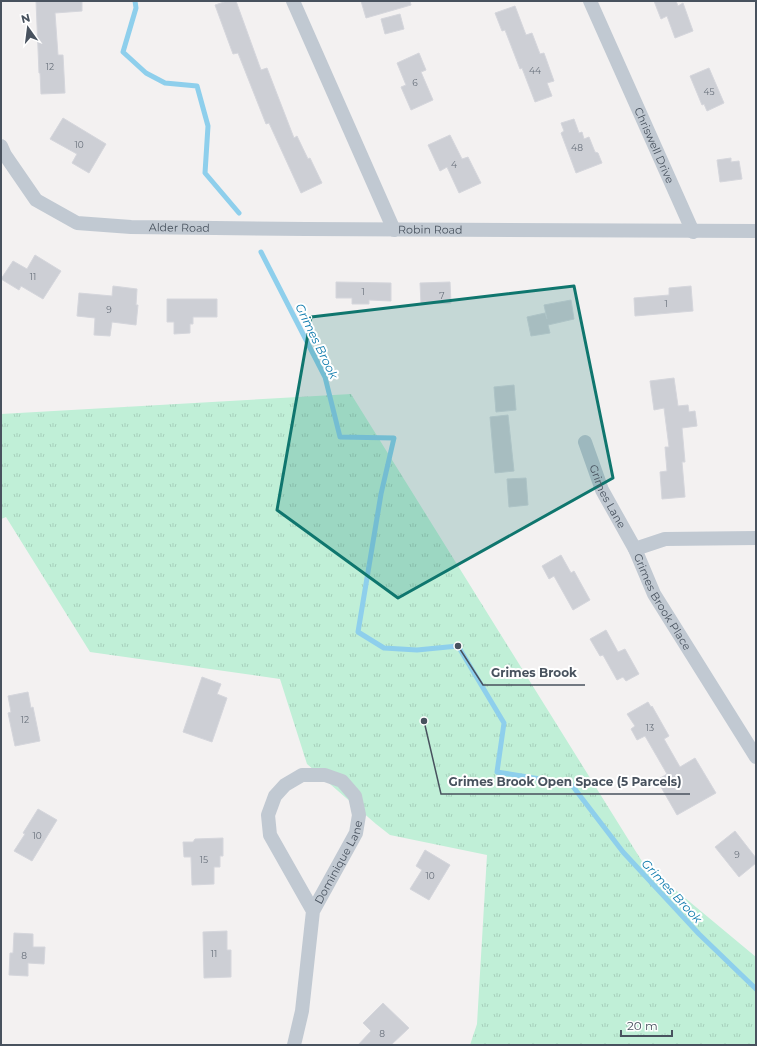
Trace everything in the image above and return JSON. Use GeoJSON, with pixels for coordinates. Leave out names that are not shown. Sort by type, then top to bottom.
{"type":"FeatureCollection","features":[{"type":"Feature","properties":{"kind":"street","name":"Robin Road"},"geometry":{"type":"LineString","coordinates":[[293,1],[394,230],[693,232]]}},
{"type":"Feature","properties":{"kind":"street","name":"Chriswell Drive"},"geometry":{"type":"LineString","coordinates":[[590,1],[693,232]]}},
{"type":"Feature","properties":{"kind":"street","name":"Alder Road"},"geometry":{"type":"LineString","coordinates":[[1,146],[5,155],[36,200],[78,223],[131,227],[394,230]]}},
{"type":"Feature","properties":{"kind":"street"},"geometry":{"type":"LineString","coordinates":[[693,232],[756,232]]}},
{"type":"Feature","properties":{"kind":"street","name":"Grimes Lane"},"geometry":{"type":"LineString","coordinates":[[585,442],[602,490],[635,549]]}},
{"type":"Feature","properties":{"kind":"street","name":"Grimes Brook Place"},"geometry":{"type":"LineString","coordinates":[[756,538],[665,539],[635,549],[654,594],[756,757]]}},
{"type":"Feature","properties":{"kind":"street","name":"Dominique Lane"},"geometry":{"type":"LineString","coordinates":[[294,1045],[302,1010],[313,911],[356,833],[359,815],[355,796],[342,781],[325,775],[302,775],[285,785],[275,796],[268,815],[270,835],[313,911]]}},
{"type":"Feature","properties":{"kind":"highlighted area"},"geometry":{"type":"Polygon","coordinates":[[[574,286],[613,478],[398,598],[277,510],[311,317],[574,286]]]}},
{"type":"Feature","properties":{"kind":"green space"},"geometry":{"type":"Polygon","coordinates":[[[351,394],[643,863],[756,957],[756,1045],[470,1045],[477,1024],[487,855],[390,835],[376,824],[307,764],[280,679],[90,652],[6,517],[1,519],[1,414],[351,394]]]}},
{"type":"Feature","properties":{"kind":"building"},"geometry":{"type":"Polygon","coordinates":[[[36,1],[82,1],[82,11],[55,13],[58,55],[63,55],[65,93],[41,94],[36,1]]]}},
{"type":"Feature","properties":{"kind":"building"},"geometry":{"type":"Polygon","coordinates":[[[227,1],[236,1],[261,70],[267,68],[294,138],[297,136],[322,183],[301,193],[269,123],[266,124],[238,53],[233,54],[215,5],[227,1]]]}},
{"type":"Feature","properties":{"kind":"building"},"geometry":{"type":"Polygon","coordinates":[[[361,1],[410,1],[411,5],[366,18],[361,1]]]}},
{"type":"Feature","properties":{"kind":"building"},"geometry":{"type":"Polygon","coordinates":[[[654,1],[676,1],[678,6],[683,3],[693,31],[675,38],[667,16],[661,19],[654,1]]]}},
{"type":"Feature","properties":{"kind":"building"},"geometry":{"type":"Polygon","coordinates":[[[515,6],[526,35],[532,33],[540,54],[544,53],[554,81],[547,83],[552,96],[535,102],[505,30],[502,31],[495,13],[515,6]]]}},
{"type":"Feature","properties":{"kind":"building"},"geometry":{"type":"Polygon","coordinates":[[[400,14],[404,29],[385,34],[381,19],[400,14]]]}},
{"type":"Feature","properties":{"kind":"building"},"geometry":{"type":"Polygon","coordinates":[[[419,53],[426,70],[421,72],[433,100],[411,110],[401,87],[406,85],[397,63],[419,53]]]}},
{"type":"Feature","properties":{"kind":"building"},"geometry":{"type":"Polygon","coordinates":[[[709,68],[724,103],[707,111],[704,104],[702,105],[690,76],[709,68]]]}},
{"type":"Feature","properties":{"kind":"building"},"geometry":{"type":"Polygon","coordinates":[[[63,118],[106,144],[89,173],[72,163],[77,154],[50,139],[63,118]]]}},
{"type":"Feature","properties":{"kind":"building"},"geometry":{"type":"Polygon","coordinates":[[[574,119],[579,133],[582,132],[584,139],[589,137],[595,152],[598,153],[602,163],[576,173],[561,133],[564,131],[561,123],[574,119]]]}},
{"type":"Feature","properties":{"kind":"building"},"geometry":{"type":"Polygon","coordinates":[[[450,135],[462,159],[468,157],[481,183],[459,193],[447,167],[440,171],[428,145],[450,135]]]}},
{"type":"Feature","properties":{"kind":"building"},"geometry":{"type":"Polygon","coordinates":[[[731,158],[731,162],[739,161],[742,179],[720,182],[717,160],[731,158]]]}},
{"type":"Feature","properties":{"kind":"building"},"geometry":{"type":"Polygon","coordinates":[[[35,255],[61,271],[43,299],[21,286],[19,290],[1,279],[13,261],[27,269],[35,255]]]}},
{"type":"Feature","properties":{"kind":"building"},"geometry":{"type":"Polygon","coordinates":[[[336,282],[391,283],[391,301],[369,300],[369,304],[352,304],[352,298],[336,298],[336,282]]]}},
{"type":"Feature","properties":{"kind":"building"},"geometry":{"type":"Polygon","coordinates":[[[450,282],[451,303],[421,304],[420,283],[450,282]]]}},
{"type":"Feature","properties":{"kind":"building"},"geometry":{"type":"Polygon","coordinates":[[[113,286],[137,289],[136,305],[138,305],[136,325],[112,322],[110,336],[94,335],[95,318],[77,316],[79,293],[112,296],[113,286]]]}},
{"type":"Feature","properties":{"kind":"building"},"geometry":{"type":"Polygon","coordinates":[[[691,286],[693,311],[635,316],[634,298],[669,295],[669,288],[691,286]]]}},
{"type":"Feature","properties":{"kind":"building"},"geometry":{"type":"Polygon","coordinates":[[[167,299],[217,299],[217,317],[193,317],[193,324],[190,324],[190,333],[174,334],[174,322],[167,322],[167,299]]]}},
{"type":"Feature","properties":{"kind":"building"},"geometry":{"type":"Polygon","coordinates":[[[571,300],[574,319],[548,325],[550,333],[531,336],[527,317],[545,313],[547,319],[544,305],[571,300]]]}},
{"type":"Feature","properties":{"kind":"building"},"geometry":{"type":"Polygon","coordinates":[[[674,378],[678,406],[688,405],[689,412],[695,411],[697,426],[682,428],[685,462],[682,462],[685,497],[662,499],[660,472],[667,471],[665,447],[669,447],[664,408],[654,410],[650,381],[674,378]]]}},
{"type":"Feature","properties":{"kind":"building"},"geometry":{"type":"Polygon","coordinates":[[[514,385],[516,410],[496,412],[494,387],[514,385]]]}},
{"type":"Feature","properties":{"kind":"building"},"geometry":{"type":"Polygon","coordinates":[[[508,415],[514,471],[495,473],[490,417],[508,415]]]}},
{"type":"Feature","properties":{"kind":"building"},"geometry":{"type":"Polygon","coordinates":[[[526,478],[528,505],[509,507],[507,479],[526,478]]]}},
{"type":"Feature","properties":{"kind":"building"},"geometry":{"type":"Polygon","coordinates":[[[561,555],[571,573],[574,571],[590,600],[573,610],[554,576],[549,579],[542,566],[561,555]]]}},
{"type":"Feature","properties":{"kind":"building"},"geometry":{"type":"Polygon","coordinates":[[[606,630],[618,652],[625,649],[639,674],[626,681],[623,677],[617,680],[603,655],[600,656],[590,639],[606,630]]]}},
{"type":"Feature","properties":{"kind":"building"},"geometry":{"type":"Polygon","coordinates":[[[202,677],[221,684],[217,694],[227,698],[212,742],[183,732],[202,677]]]}},
{"type":"Feature","properties":{"kind":"building"},"geometry":{"type":"Polygon","coordinates":[[[28,692],[31,708],[33,707],[40,741],[15,746],[8,713],[11,712],[8,696],[28,692]]]}},
{"type":"Feature","properties":{"kind":"building"},"geometry":{"type":"Polygon","coordinates":[[[648,702],[651,707],[652,706],[669,736],[664,739],[680,767],[695,758],[716,793],[677,815],[657,780],[667,774],[645,736],[637,740],[631,729],[635,726],[627,714],[648,702]]]}},
{"type":"Feature","properties":{"kind":"building"},"geometry":{"type":"Polygon","coordinates":[[[38,809],[57,820],[32,861],[14,851],[38,809]]]}},
{"type":"Feature","properties":{"kind":"building"},"geometry":{"type":"Polygon","coordinates":[[[735,831],[756,858],[756,863],[739,877],[715,847],[735,831]]]}},
{"type":"Feature","properties":{"kind":"building"},"geometry":{"type":"Polygon","coordinates":[[[223,838],[223,856],[220,856],[220,867],[214,867],[214,884],[192,885],[191,857],[184,857],[183,842],[193,842],[195,839],[223,838]]]}},
{"type":"Feature","properties":{"kind":"building"},"geometry":{"type":"Polygon","coordinates":[[[425,850],[450,865],[429,900],[410,889],[422,870],[416,866],[425,850]]]}},
{"type":"Feature","properties":{"kind":"building"},"geometry":{"type":"Polygon","coordinates":[[[227,931],[227,950],[231,950],[231,977],[204,978],[203,932],[227,931]]]}},
{"type":"Feature","properties":{"kind":"building"},"geometry":{"type":"Polygon","coordinates":[[[14,933],[33,934],[33,947],[45,947],[44,964],[28,963],[28,976],[9,975],[10,953],[13,953],[14,933]]]}},
{"type":"Feature","properties":{"kind":"building"},"geometry":{"type":"Polygon","coordinates":[[[383,1003],[409,1028],[391,1045],[358,1045],[371,1031],[363,1023],[383,1003]]]}},
{"type":"Feature","properties":{"kind":"waterway","name":"Grimes Brook"},"geometry":{"type":"LineString","coordinates":[[135,1],[136,8],[123,52],[146,73],[165,83],[197,86],[208,126],[205,173],[239,213]]}},
{"type":"Feature","properties":{"kind":"waterway","name":"Grimes Brook"},"geometry":{"type":"LineString","coordinates":[[261,252],[325,377],[340,437],[394,438],[381,494],[358,632],[384,648],[417,650],[458,646],[504,723],[497,772],[571,784],[623,852],[699,934],[756,989]]}},
{"type":"Feature","properties":{"kind":"place","name":"Grimes Brook"},"geometry":{"type":"Point","coordinates":[458,646]}},
{"type":"Feature","properties":{"kind":"place","name":"Grimes Brook Open Space (5 Parcels)"},"geometry":{"type":"Point","coordinates":[424,721]}}]}
